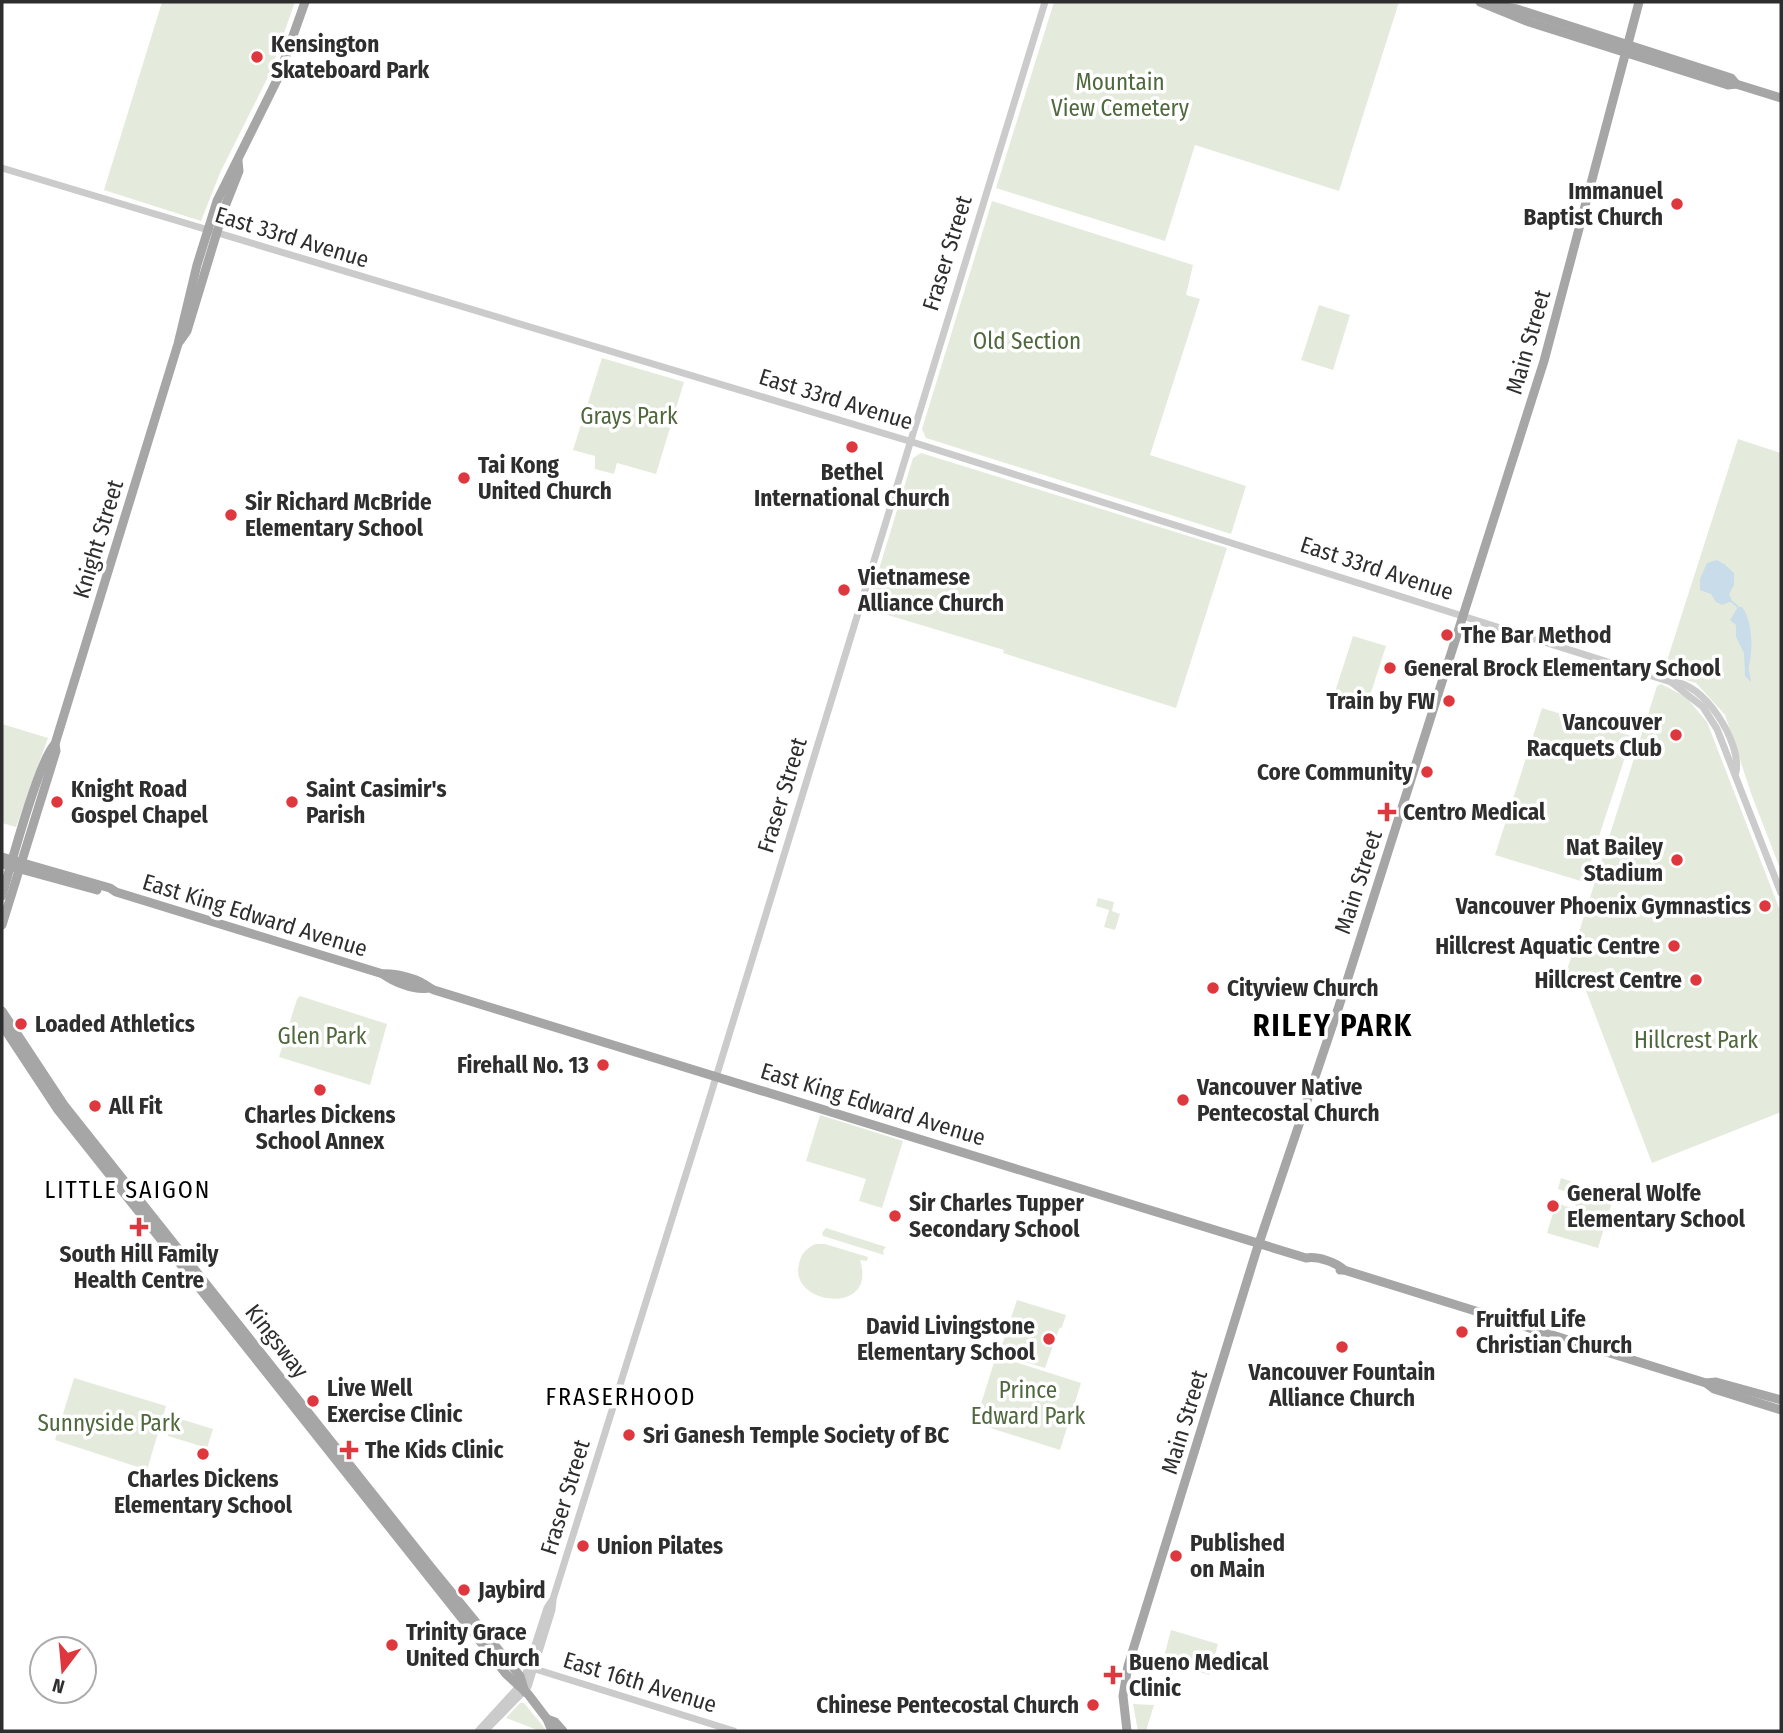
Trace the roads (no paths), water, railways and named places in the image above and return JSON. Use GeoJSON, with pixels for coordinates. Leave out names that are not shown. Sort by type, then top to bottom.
{"type":"FeatureCollection","features":[{"type":"Feature","properties":{"kind":"main road","name":"Knight Street"},"geometry":{"type":"LineString","coordinates":[[2,896],[50,749],[55,744],[178,344],[187,331],[221,190],[278,78],[305,2]]}},
{"type":"Feature","properties":{"kind":"main road","name":"Main Street"},"geometry":{"type":"LineString","coordinates":[[1126,1731],[1123,1696],[1126,1673],[1259,1243],[1339,1006],[1545,361],[1639,2]]}},
{"type":"Feature","properties":{"kind":"main road"},"geometry":{"type":"LineString","coordinates":[[1485,3],[1517,9],[1728,85],[1737,84],[1781,98]]}},
{"type":"Feature","properties":{"kind":"main road","name":"East King Edward Avenue"},"geometry":{"type":"LineString","coordinates":[[2,857],[13,865],[110,888],[383,974],[390,980],[409,986],[428,988],[1306,1258],[1312,1257],[1340,1265],[1345,1270],[1706,1383]]}},
{"type":"Feature","properties":{"kind":"main road","name":"Knight Street"},"geometry":{"type":"LineString","coordinates":[[2,925],[13,865]]}},
{"type":"Feature","properties":{"kind":"main road","name":"Kingsway"},"geometry":{"type":"LineString","coordinates":[[2,1011],[64,1105],[507,1660],[522,1687],[547,1719],[552,1731]]}},
{"type":"Feature","properties":{"kind":"main road","name":"Kingsway"},"geometry":{"type":"LineString","coordinates":[[2,1025],[58,1110],[499,1666],[522,1687]]}},
{"type":"Feature","properties":{"kind":"main road"},"geometry":{"type":"LineString","coordinates":[[1706,1383],[1716,1382],[1781,1400]]}},
{"type":"Feature","properties":{"kind":"main road"},"geometry":{"type":"LineString","coordinates":[[1706,1383],[1714,1389],[1781,1410]]}},
{"type":"Feature","properties":{"kind":"main road"},"geometry":{"type":"LineString","coordinates":[[507,1660],[520,1663],[532,1657]]}},
{"type":"Feature","properties":{"kind":"main road","name":"Kingsway"},"geometry":{"type":"LineString","coordinates":[[547,1719],[555,1722],[563,1731]]}},
{"type":"Feature","properties":{"kind":"street","name":"Fraser Street"},"geometry":{"type":"LineString","coordinates":[[485,1731],[535,1670],[553,1599],[1045,2]]}},
{"type":"Feature","properties":{"kind":"street","name":"East 33rd Avenue"},"geometry":{"type":"LineString","coordinates":[[2,168],[909,441],[1676,682],[1692,689],[1714,715],[1730,743],[1737,766],[1736,772],[1781,893]]}},
{"type":"Feature","properties":{"kind":"street","name":"Fraser Street"},"geometry":{"type":"LineString","coordinates":[[478,1731],[522,1687],[547,1608],[553,1599]]}},
{"type":"Feature","properties":{"kind":"street","name":"East 16th Avenue"},"geometry":{"type":"LineString","coordinates":[[535,1670],[734,1731]]}},
{"type":"Feature","properties":{"kind":"water"},"geometry":{"type":"Polygon","coordinates":[[[1717,560],[1734,573],[1734,585],[1729,594],[1732,601],[1722,605],[1716,602],[1711,594],[1700,590],[1700,579],[1707,563],[1717,560]]]}},
{"type":"Feature","properties":{"kind":"water"},"geometry":{"type":"Polygon","coordinates":[[[1738,607],[1742,607],[1746,613],[1750,628],[1751,682],[1745,676],[1744,653],[1736,637],[1736,625],[1730,620],[1738,607]]]}},
{"type":"Feature","properties":{"kind":"waterway"},"geometry":{"type":"LineString","coordinates":[[1731,601],[1738,607]]}},
{"type":"Feature","properties":{"kind":"place","name":"Kensington Skateboard Park"},"geometry":{"type":"Point","coordinates":[257,57]}},
{"type":"Feature","properties":{"kind":"place","name":"Immanuel Baptist Church"},"geometry":{"type":"Point","coordinates":[1677,204]}},
{"type":"Feature","properties":{"kind":"place","name":"Bethel International Church"},"geometry":{"type":"Point","coordinates":[852,447]}},
{"type":"Feature","properties":{"kind":"place","name":"Tai Kong United Church"},"geometry":{"type":"Point","coordinates":[464,478]}},
{"type":"Feature","properties":{"kind":"place","name":"Sir Richard McBride Elementary School"},"geometry":{"type":"Point","coordinates":[231,515]}},
{"type":"Feature","properties":{"kind":"place","name":"Vietnamese Alliance Church"},"geometry":{"type":"Point","coordinates":[844,590]}},
{"type":"Feature","properties":{"kind":"place","name":"The Bar Method"},"geometry":{"type":"Point","coordinates":[1447,635]}},
{"type":"Feature","properties":{"kind":"place","name":"General Brock Elementary School"},"geometry":{"type":"Point","coordinates":[1390,668]}},
{"type":"Feature","properties":{"kind":"place","name":"Train by FW"},"geometry":{"type":"Point","coordinates":[1449,701]}},
{"type":"Feature","properties":{"kind":"place","name":"Vancouver Racquets Club"},"geometry":{"type":"Point","coordinates":[1676,735]}},
{"type":"Feature","properties":{"kind":"place","name":"Core Community"},"geometry":{"type":"Point","coordinates":[1427,772]}},
{"type":"Feature","properties":{"kind":"place","name":"Knight Road Gospel Chapel"},"geometry":{"type":"Point","coordinates":[57,802]}},
{"type":"Feature","properties":{"kind":"place","name":"Saint Casimir's Parish"},"geometry":{"type":"Point","coordinates":[292,802]}},
{"type":"Feature","properties":{"kind":"place","name":"Centro Medical"},"geometry":{"type":"Point","coordinates":[1387,812]}},
{"type":"Feature","properties":{"kind":"place","name":"Nat Bailey Stadium"},"geometry":{"type":"Point","coordinates":[1677,860]}},
{"type":"Feature","properties":{"kind":"place","name":"Vancouver Phoenix Gymnastics"},"geometry":{"type":"Point","coordinates":[1765,906]}},
{"type":"Feature","properties":{"kind":"place","name":"Hillcrest Aquatic Centre"},"geometry":{"type":"Point","coordinates":[1674,946]}},
{"type":"Feature","properties":{"kind":"place","name":"Hillcrest Centre"},"geometry":{"type":"Point","coordinates":[1696,980]}},
{"type":"Feature","properties":{"kind":"place","name":"Cityview Church"},"geometry":{"type":"Point","coordinates":[1213,988]}},
{"type":"Feature","properties":{"kind":"place","name":"Loaded Athletics"},"geometry":{"type":"Point","coordinates":[21,1024]}},
{"type":"Feature","properties":{"kind":"place","name":"Firehall No. 13"},"geometry":{"type":"Point","coordinates":[603,1065]}},
{"type":"Feature","properties":{"kind":"place","name":"Charles Dickens School Annex"},"geometry":{"type":"Point","coordinates":[320,1090]}},
{"type":"Feature","properties":{"kind":"place","name":"Vancouver Native Pentecostal Church"},"geometry":{"type":"Point","coordinates":[1183,1100]}},
{"type":"Feature","properties":{"kind":"place","name":"All Fit"},"geometry":{"type":"Point","coordinates":[95,1106]}},
{"type":"Feature","properties":{"kind":"place","name":"General Wolfe Elementary School"},"geometry":{"type":"Point","coordinates":[1553,1206]}},
{"type":"Feature","properties":{"kind":"place","name":"Sir Charles Tupper Secondary School"},"geometry":{"type":"Point","coordinates":[895,1216]}},
{"type":"Feature","properties":{"kind":"place","name":"South Hill Family Health Centre"},"geometry":{"type":"Point","coordinates":[139,1227]}},
{"type":"Feature","properties":{"kind":"place","name":"Fruitful Life Christian Church"},"geometry":{"type":"Point","coordinates":[1462,1332]}},
{"type":"Feature","properties":{"kind":"place","name":"David Livingstone Elementary School"},"geometry":{"type":"Point","coordinates":[1049,1339]}},
{"type":"Feature","properties":{"kind":"place","name":"Vancouver Fountain Alliance Church"},"geometry":{"type":"Point","coordinates":[1342,1347]}},
{"type":"Feature","properties":{"kind":"place","name":"Live Well Exercise Clinic"},"geometry":{"type":"Point","coordinates":[313,1401]}},
{"type":"Feature","properties":{"kind":"place","name":"Sri Ganesh Temple Society of BC"},"geometry":{"type":"Point","coordinates":[629,1435]}},
{"type":"Feature","properties":{"kind":"place","name":"The Kids Clinic"},"geometry":{"type":"Point","coordinates":[349,1450]}},
{"type":"Feature","properties":{"kind":"place","name":"Charles Dickens Elementary School"},"geometry":{"type":"Point","coordinates":[203,1454]}},
{"type":"Feature","properties":{"kind":"place","name":"Union Pilates"},"geometry":{"type":"Point","coordinates":[583,1546]}},
{"type":"Feature","properties":{"kind":"place","name":"Published on Main"},"geometry":{"type":"Point","coordinates":[1176,1556]}},
{"type":"Feature","properties":{"kind":"place","name":"Jaybird"},"geometry":{"type":"Point","coordinates":[464,1590]}},
{"type":"Feature","properties":{"kind":"place","name":"Trinity Grace United Church"},"geometry":{"type":"Point","coordinates":[392,1645]}},
{"type":"Feature","properties":{"kind":"place","name":"Bueno Medical Clinic"},"geometry":{"type":"Point","coordinates":[1113,1675]}},
{"type":"Feature","properties":{"kind":"place","name":"Chinese Pentecostal Church"},"geometry":{"type":"Point","coordinates":[1093,1705]}},
{"type":"Feature","properties":{"kind":"district","name":"RILEY PARK"},"geometry":{"type":"Point","coordinates":[1333,1026]}},
{"type":"Feature","properties":{"kind":"district","name":"LITTLE SAIGON"},"geometry":{"type":"Point","coordinates":[128,1190]}},
{"type":"Feature","properties":{"kind":"district","name":"FRASERHOOD"},"geometry":{"type":"Point","coordinates":[621,1397]}},
{"type":"Feature","properties":{"kind":"park label","name":"Mountain View Cemetery"},"geometry":{"type":"Point","coordinates":[1120,95]}},
{"type":"Feature","properties":{"kind":"park label","name":"Old Section"},"geometry":{"type":"Point","coordinates":[1027,341]}},
{"type":"Feature","properties":{"kind":"park label","name":"Grays Park"},"geometry":{"type":"Point","coordinates":[629,416]}},
{"type":"Feature","properties":{"kind":"park label","name":"Glen Park"},"geometry":{"type":"Point","coordinates":[322,1036]}},
{"type":"Feature","properties":{"kind":"park label","name":"Hillcrest Park"},"geometry":{"type":"Point","coordinates":[1696,1040]}},
{"type":"Feature","properties":{"kind":"park label","name":"Prince Edward Park"},"geometry":{"type":"Point","coordinates":[1028,1403]}},
{"type":"Feature","properties":{"kind":"park label","name":"Sunnyside Park"},"geometry":{"type":"Point","coordinates":[109,1423]}}]}
